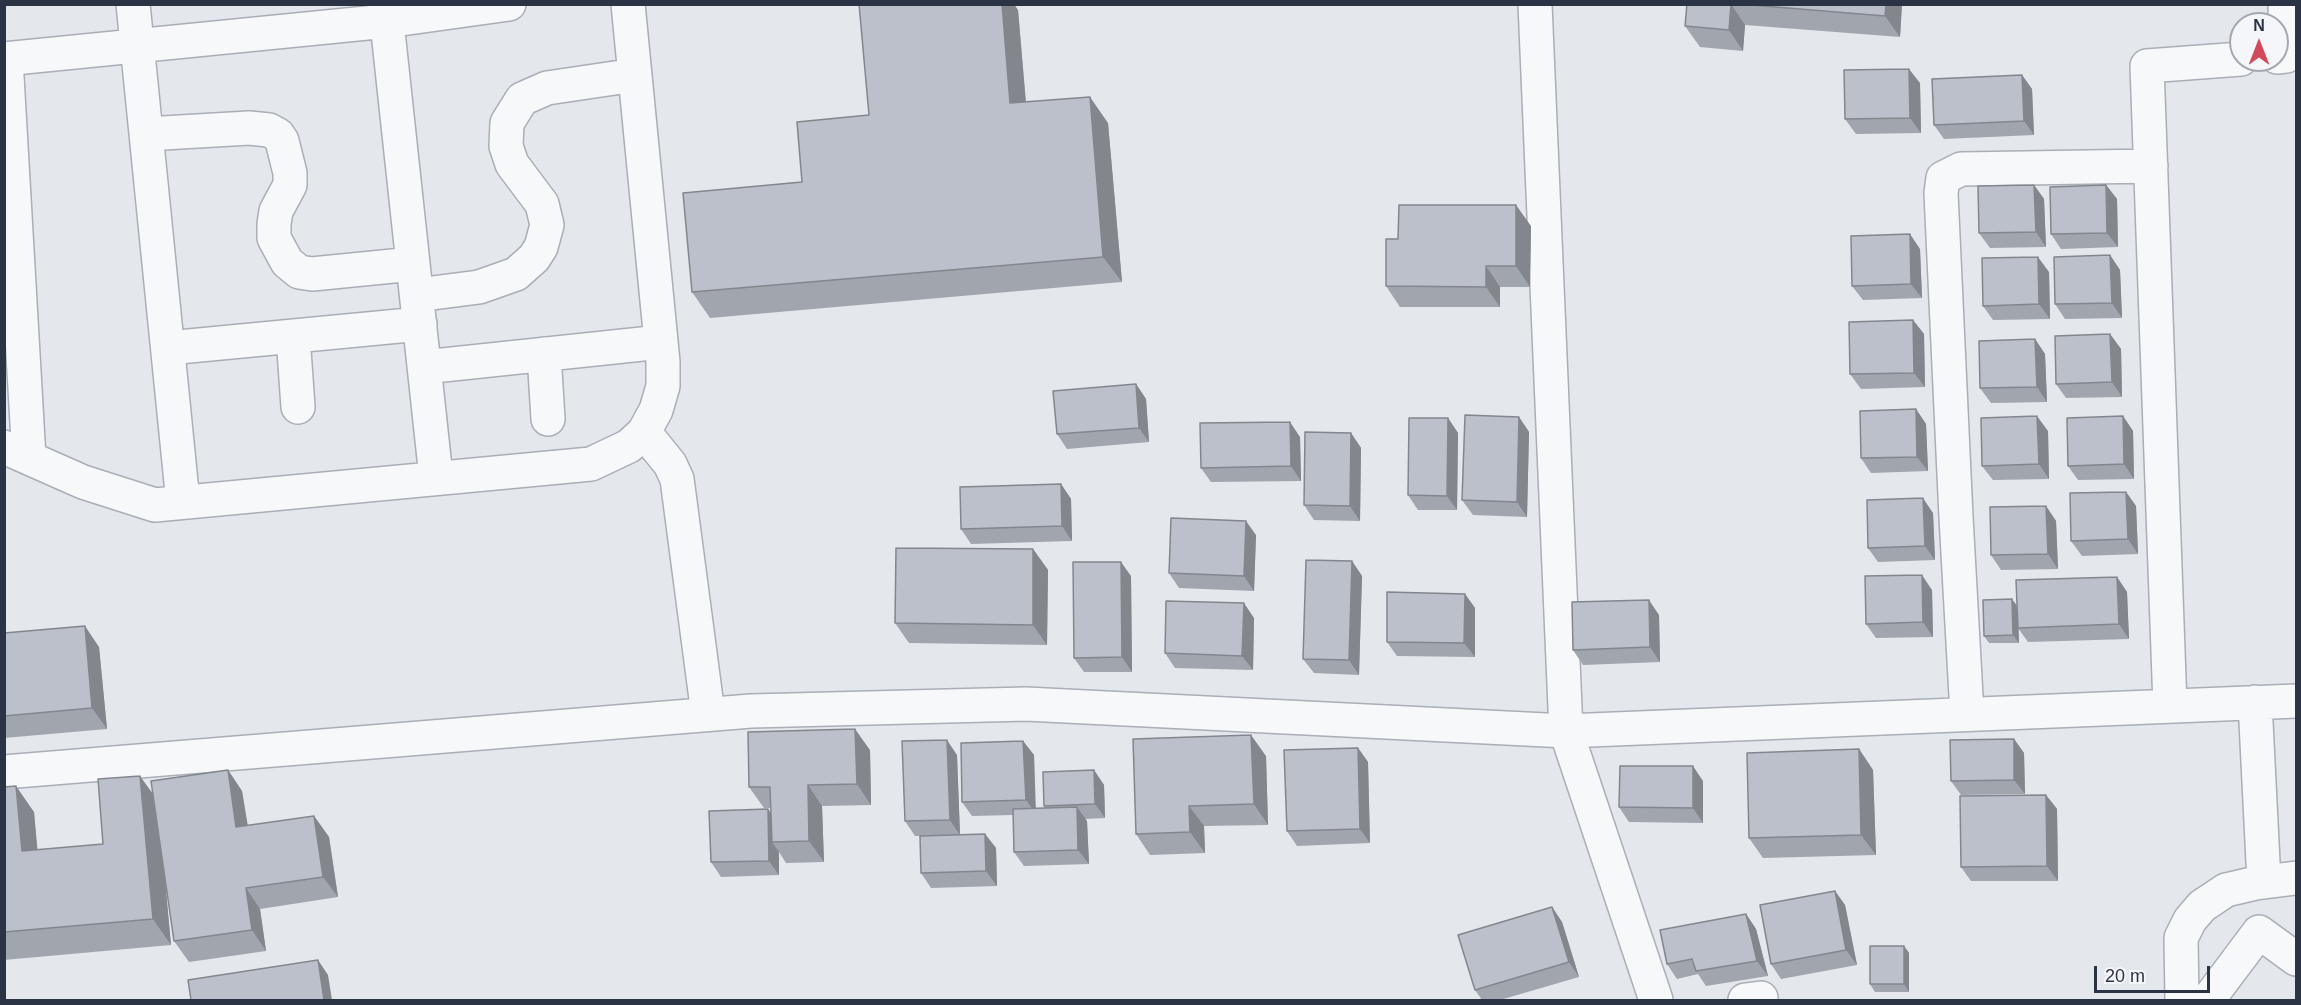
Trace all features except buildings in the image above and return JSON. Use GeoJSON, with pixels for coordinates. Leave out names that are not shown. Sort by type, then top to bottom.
{"type":"FeatureCollection","features":[{"type":"Feature","properties":{"kind":"street"},"geometry":{"type":"LineString","coordinates":[[133,4],[183,502]]}},
{"type":"Feature","properties":{"kind":"street"},"geometry":{"type":"LineString","coordinates":[[508,4],[386,13],[137,46],[5,59],[17,452],[120,496],[155,505],[591,464],[629,446],[644,432],[656,410],[663,386],[661,342],[628,4]]}},
{"type":"Feature","properties":{"kind":"street"},"geometry":{"type":"LineString","coordinates":[[1535,4],[1566,731],[1656,1000]]}},
{"type":"Feature","properties":{"kind":"street"},"geometry":{"type":"LineString","coordinates":[[386,13],[436,477]]}},
{"type":"Feature","properties":{"kind":"street"},"geometry":{"type":"LineString","coordinates":[[2170,706],[2147,66],[2229,60]]}},
{"type":"Feature","properties":{"kind":"street"},"geometry":{"type":"LineString","coordinates":[[168,348],[293,336],[416,294],[479,287],[516,273],[534,258],[541,247],[547,225],[543,204],[512,164],[506,146],[507,123],[522,99],[547,88],[635,75]]}},
{"type":"Feature","properties":{"kind":"street"},"geometry":{"type":"LineString","coordinates":[[146,134],[249,128],[269,130],[282,141],[290,173],[290,184],[276,211],[274,224],[274,238],[287,262],[299,272],[416,294]]}},
{"type":"Feature","properties":{"kind":"street"},"geometry":{"type":"LineString","coordinates":[[1967,714],[1954,494],[1941,193],[1943,178],[1961,169],[2151,166]]}},
{"type":"Feature","properties":{"kind":"street"},"geometry":{"type":"LineString","coordinates":[[293,336],[298,407]]}},
{"type":"Feature","properties":{"kind":"street"},"geometry":{"type":"LineString","coordinates":[[424,367],[661,342]]}},
{"type":"Feature","properties":{"kind":"street"},"geometry":{"type":"LineString","coordinates":[[544,354],[548,419]]}},
{"type":"Feature","properties":{"kind":"street"},"geometry":{"type":"LineString","coordinates":[[644,432],[670,464],[677,479],[708,714]]}},
{"type":"Feature","properties":{"kind":"street"},"geometry":{"type":"LineString","coordinates":[[4,772],[708,714],[1026,704],[1566,731],[2296,701]]}},
{"type":"Feature","properties":{"kind":"street"},"geometry":{"type":"LineString","coordinates":[[2255,702],[2264,882]]}},
{"type":"Feature","properties":{"kind":"street"},"geometry":{"type":"LineString","coordinates":[[2193,997],[2181,938],[2190,921],[2202,906],[2226,890],[2296,878]]}},
{"type":"Feature","properties":{"kind":"street"},"geometry":{"type":"LineString","coordinates":[[2193,997],[2259,932],[2296,959]]}}]}
